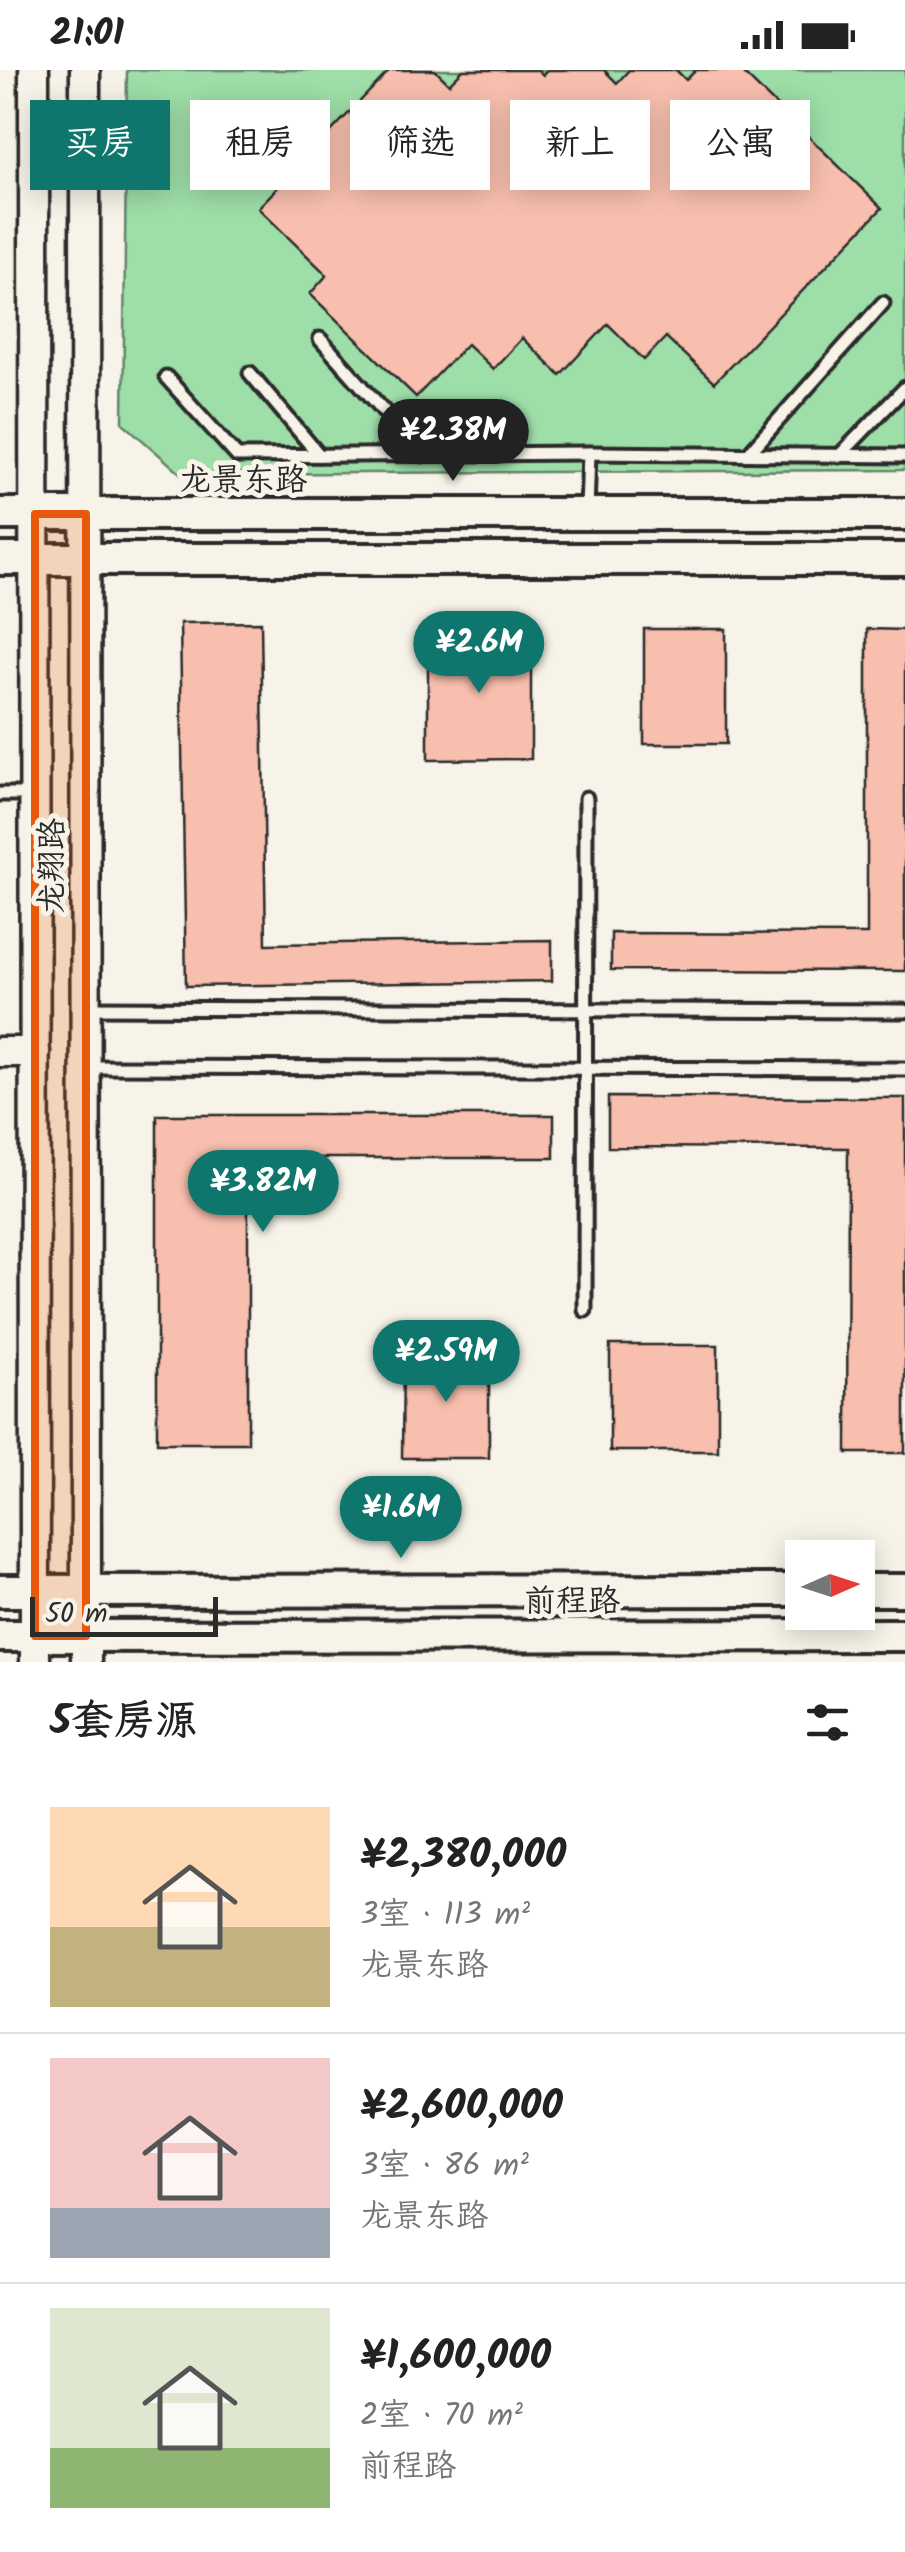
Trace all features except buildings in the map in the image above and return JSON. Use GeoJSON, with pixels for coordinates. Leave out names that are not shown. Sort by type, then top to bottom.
{"type":"FeatureCollection","features":[{"type":"Feature","properties":{"kind":"main road","name":"龙景东路"},"geometry":{"type":"LineString","coordinates":[[0,514],[905,514]]}},
{"type":"Feature","properties":{"kind":"main road"},"geometry":{"type":"LineString","coordinates":[[0,559],[905,559]]}},
{"type":"Feature","properties":{"kind":"main road","name":"前程路"},"geometry":{"type":"LineString","coordinates":[[0,1591],[785,1590]]}},
{"type":"Feature","properties":{"kind":"main road"},"geometry":{"type":"LineString","coordinates":[[875,1590],[905,1590]]}},
{"type":"Feature","properties":{"kind":"main road","name":"前程路"},"geometry":{"type":"LineString","coordinates":[[0,1636],[35,1649],[86,1649],[905,1635]]}},
{"type":"Feature","properties":{"kind":"street","name":"龙翔路"},"geometry":{"type":"LineString","coordinates":[[34,70],[35,1649]]}},
{"type":"Feature","properties":{"kind":"street","name":"龙翔路"},"geometry":{"type":"LineString","coordinates":[[85,70],[86,1649]]}},
{"type":"Feature","properties":{"kind":"street"},"geometry":{"type":"LineString","coordinates":[[0,1052],[34,1052]]}},
{"type":"Feature","properties":{"kind":"lane"},"geometry":{"type":"LineString","coordinates":[[748,454],[883,303]]}},
{"type":"Feature","properties":{"kind":"lane"},"geometry":{"type":"LineString","coordinates":[[320,339],[423,454]]}},
{"type":"Feature","properties":{"kind":"lane"},"geometry":{"type":"LineString","coordinates":[[250,373],[319,456]]}},
{"type":"Feature","properties":{"kind":"lane"},"geometry":{"type":"LineString","coordinates":[[166,377],[237,456],[905,456]]}},
{"type":"Feature","properties":{"kind":"lane"},"geometry":{"type":"LineString","coordinates":[[839,456],[905,388]]}},
{"type":"Feature","properties":{"kind":"lane"},"geometry":{"type":"LineString","coordinates":[[587,514],[589,453]]}},
{"type":"Feature","properties":{"kind":"lane"},"geometry":{"type":"LineString","coordinates":[[0,794],[35,794]]}},
{"type":"Feature","properties":{"kind":"lane"},"geometry":{"type":"LineString","coordinates":[[585,1310],[586,798]]}},
{"type":"Feature","properties":{"kind":"lane"},"geometry":{"type":"LineString","coordinates":[[86,1008],[905,1011]]}},
{"type":"Feature","properties":{"kind":"lane"},"geometry":{"type":"LineString","coordinates":[[85,1067],[905,1070]]}},
{"type":"Feature","properties":{"kind":"highlighted area"},"geometry":{"type":"Polygon","coordinates":[[[35,514],[86,514],[86,1636],[35,1636],[35,514]]]}},
{"type":"Feature","properties":{"kind":"green space"},"geometry":{"type":"Polygon","coordinates":[[[127,70],[905,70],[905,470],[181,474],[123,423],[126,190],[170,190],[170,100],[127,100],[127,70]]]}}]}
